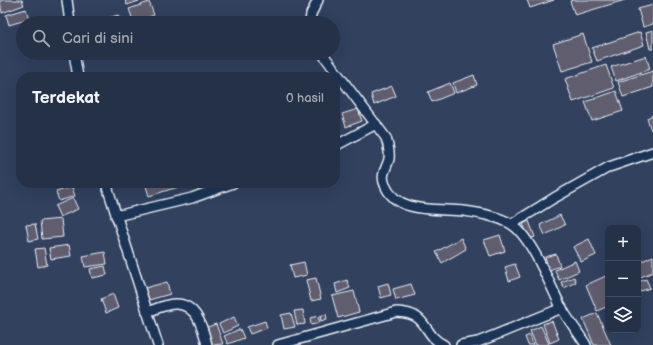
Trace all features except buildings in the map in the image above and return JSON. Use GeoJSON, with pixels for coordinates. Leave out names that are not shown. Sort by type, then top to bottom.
{"type":"FeatureCollection","features":[{"type":"Feature","properties":{"kind":"street"},"geometry":{"type":"LineString","coordinates":[[67,0],[69,16]]}},
{"type":"Feature","properties":{"kind":"street"},"geometry":{"type":"LineString","coordinates":[[311,16],[318,0]]}},
{"type":"Feature","properties":{"kind":"street"},"geometry":{"type":"LineString","coordinates":[[75,60],[77,72]]}},
{"type":"Feature","properties":{"kind":"street"},"geometry":{"type":"LineString","coordinates":[[327,60],[336,72]]}},
{"type":"Feature","properties":{"kind":"street"},"geometry":{"type":"LineString","coordinates":[[340,77],[386,138],[389,148],[389,159],[383,173],[384,184],[391,195],[398,201],[405,204],[426,209],[464,211],[492,216],[512,224],[539,261],[562,308],[586,345]]}},
{"type":"Feature","properties":{"kind":"street"},"geometry":{"type":"LineString","coordinates":[[340,143],[376,124]]}},
{"type":"Feature","properties":{"kind":"street"},"geometry":{"type":"LineString","coordinates":[[512,224],[609,167],[653,152]]}},
{"type":"Feature","properties":{"kind":"street"},"geometry":{"type":"LineString","coordinates":[[108,188],[158,345]]}},
{"type":"Feature","properties":{"kind":"street"},"geometry":{"type":"LineString","coordinates":[[116,216],[192,198],[219,188]]}},
{"type":"Feature","properties":{"kind":"street"},"geometry":{"type":"LineString","coordinates":[[147,312],[175,304],[188,307],[202,324],[207,345]]}},
{"type":"Feature","properties":{"kind":"street"},"geometry":{"type":"LineString","coordinates":[[461,345],[479,343],[562,308]]}},
{"type":"Feature","properties":{"kind":"street"},"geometry":{"type":"LineString","coordinates":[[278,345],[396,312],[408,312],[419,318],[436,340],[444,345]]}}]}
